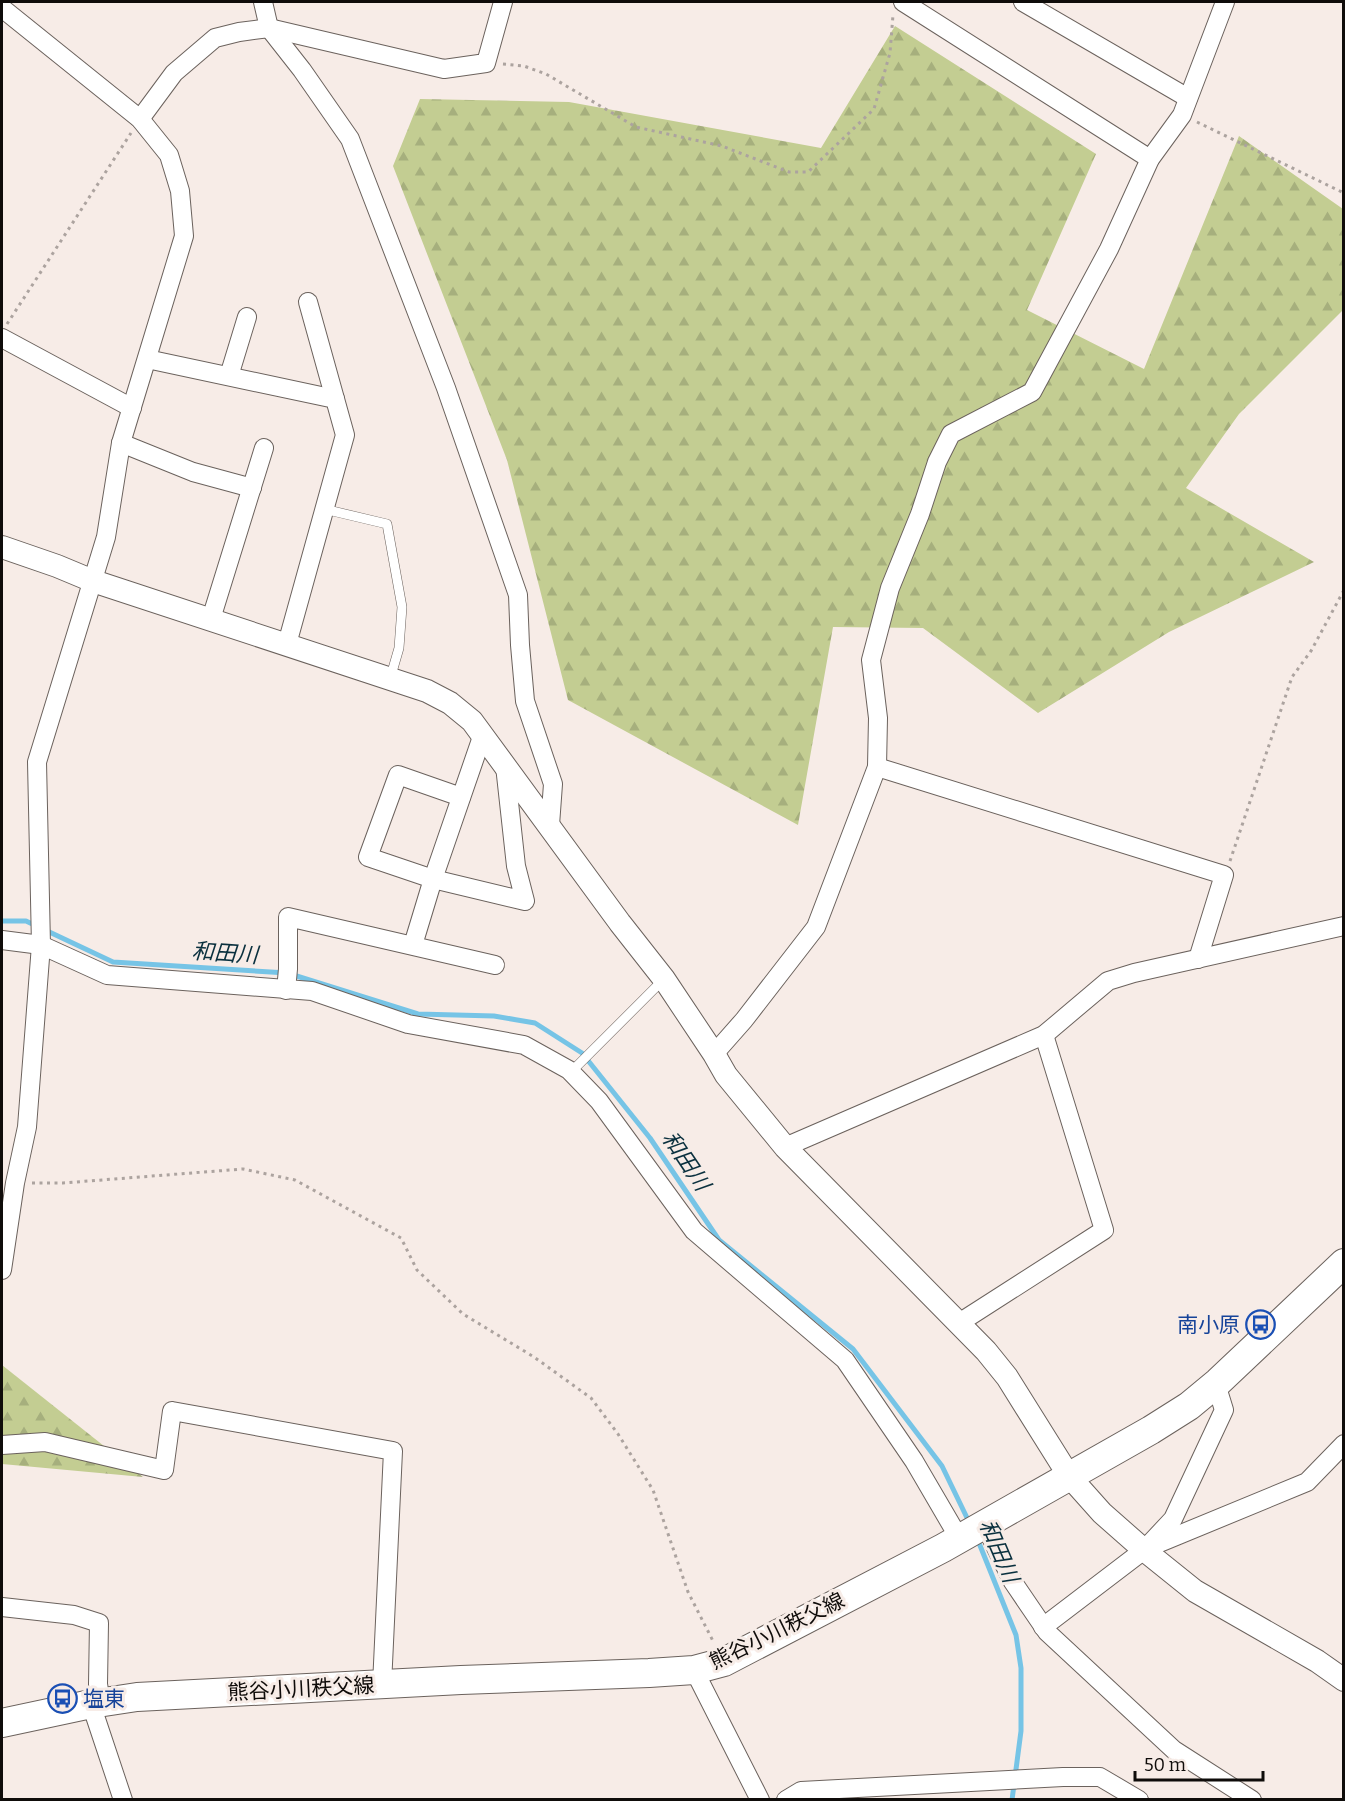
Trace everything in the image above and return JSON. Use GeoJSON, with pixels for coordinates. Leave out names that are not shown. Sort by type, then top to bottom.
{"type":"FeatureCollection","features":[{"type":"Feature","properties":{"kind":"main road","name":"熊谷小川秩父線"},"geometry":{"type":"LineString","coordinates":[[2,1723],[96,1704],[172,1695],[694,1670],[724,1662],[959,1538],[1188,1407],[1216,1384],[1344,1263]]}},
{"type":"Feature","properties":{"kind":"street"},"geometry":{"type":"LineString","coordinates":[[263,2],[269,28],[302,70],[350,139],[446,388],[518,595],[525,701],[553,784],[550,825]]}},
{"type":"Feature","properties":{"kind":"street"},"geometry":{"type":"LineString","coordinates":[[140,119],[174,73],[215,38],[269,28],[444,69],[486,63],[503,2]]}},
{"type":"Feature","properties":{"kind":"street"},"geometry":{"type":"LineString","coordinates":[[1023,2],[1185,106]]}},
{"type":"Feature","properties":{"kind":"street"},"geometry":{"type":"LineString","coordinates":[[714,1053],[744,1020],[816,927],[877,767],[878,718],[871,660],[890,588],[921,514],[937,462],[951,434],[1032,392],[1109,249],[1150,159],[1185,106],[1225,2]]}},
{"type":"Feature","properties":{"kind":"street"},"geometry":{"type":"LineString","coordinates":[[898,7],[1150,159]]}},
{"type":"Feature","properties":{"kind":"street"},"geometry":{"type":"LineString","coordinates":[[2,8],[140,119],[169,155],[180,191],[183,236],[121,443],[106,537],[37,762],[41,945],[27,1127],[8,1180],[2,1270]]}},
{"type":"Feature","properties":{"kind":"street"},"geometry":{"type":"LineString","coordinates":[[287,644],[345,435],[308,302]]}},
{"type":"Feature","properties":{"kind":"street"},"geometry":{"type":"LineString","coordinates":[[229,376],[247,317]]}},
{"type":"Feature","properties":{"kind":"street"},"geometry":{"type":"LineString","coordinates":[[2,338],[132,408]]}},
{"type":"Feature","properties":{"kind":"street"},"geometry":{"type":"LineString","coordinates":[[147,359],[335,399]]}},
{"type":"Feature","properties":{"kind":"street"},"geometry":{"type":"LineString","coordinates":[[121,443],[193,472],[252,488]]}},
{"type":"Feature","properties":{"kind":"street"},"geometry":{"type":"LineString","coordinates":[[211,619],[264,448]]}},
{"type":"Feature","properties":{"kind":"street"},"geometry":{"type":"LineString","coordinates":[[2,547],[93,581],[427,691],[450,702],[483,734],[620,924],[664,979],[714,1053],[726,1075],[785,1147],[986,1351],[1006,1377],[1069,1476],[1102,1512],[1195,1591],[1317,1661],[1344,1680]]}},
{"type":"Feature","properties":{"kind":"street"},"geometry":{"type":"LineString","coordinates":[[413,945],[483,734]]}},
{"type":"Feature","properties":{"kind":"street"},"geometry":{"type":"LineString","coordinates":[[461,797],[398,776],[368,856],[433,879],[525,901],[516,866],[505,766]]}},
{"type":"Feature","properties":{"kind":"street"},"geometry":{"type":"LineString","coordinates":[[877,767],[1224,875],[1198,959]]}},
{"type":"Feature","properties":{"kind":"street"},"geometry":{"type":"LineString","coordinates":[[286,990],[288,917],[495,964]]}},
{"type":"Feature","properties":{"kind":"street"},"geometry":{"type":"LineString","coordinates":[[785,1147],[1044,1035],[1108,981],[1344,926]]}},
{"type":"Feature","properties":{"kind":"street"},"geometry":{"type":"LineString","coordinates":[[2,940],[41,945],[107,975],[312,991],[408,1024],[524,1045],[571,1072],[599,1101],[694,1231],[845,1360],[914,1461],[959,1538]]}},
{"type":"Feature","properties":{"kind":"street"},"geometry":{"type":"LineString","coordinates":[[959,1323],[1104,1230],[1044,1035]]}},
{"type":"Feature","properties":{"kind":"street"},"geometry":{"type":"LineString","coordinates":[[1043,1627],[1144,1550],[1173,1519],[1224,1410],[1216,1384]]}},
{"type":"Feature","properties":{"kind":"street"},"geometry":{"type":"LineString","coordinates":[[2,1445],[45,1442],[164,1470],[172,1411],[393,1451],[382,1685]]}},
{"type":"Feature","properties":{"kind":"street"},"geometry":{"type":"LineString","coordinates":[[1144,1550],[1307,1482],[1344,1444]]}},
{"type":"Feature","properties":{"kind":"street"},"geometry":{"type":"LineString","coordinates":[[984,1523],[1013,1582],[1043,1627],[1174,1750],[1252,1800]]}},
{"type":"Feature","properties":{"kind":"street"},"geometry":{"type":"LineString","coordinates":[[2,1607],[74,1616],[99,1623],[96,1704],[123,1800]]}},
{"type":"Feature","properties":{"kind":"street"},"geometry":{"type":"LineString","coordinates":[[694,1670],[760,1800]]}},
{"type":"Feature","properties":{"kind":"street"},"geometry":{"type":"LineString","coordinates":[[786,1800],[801,1791],[1100,1777],[1139,1800]]}},
{"type":"Feature","properties":{"kind":"lane"},"geometry":{"type":"LineString","coordinates":[[324,509],[387,524],[402,607],[399,648],[390,679]]}},
{"type":"Feature","properties":{"kind":"lane"},"geometry":{"type":"LineString","coordinates":[[571,1072],[664,979]]}},
{"type":"Feature","properties":{"kind":"path"},"geometry":{"type":"LineString","coordinates":[[486,63],[524,66],[546,74],[636,127],[722,146],[789,172],[808,172],[874,109],[890,53],[898,7]]}},
{"type":"Feature","properties":{"kind":"path"},"geometry":{"type":"LineString","coordinates":[[1185,106],[1344,193]]}},
{"type":"Feature","properties":{"kind":"path"},"geometry":{"type":"LineString","coordinates":[[2,332],[140,119]]}},
{"type":"Feature","properties":{"kind":"path"},"geometry":{"type":"LineString","coordinates":[[1224,875],[1292,677],[1311,651],[1344,590]]}},
{"type":"Feature","properties":{"kind":"path"},"geometry":{"type":"LineString","coordinates":[[8,1180],[63,1184],[243,1169],[295,1180],[401,1238],[417,1270],[464,1314],[534,1357],[591,1398],[618,1434],[652,1490],[688,1592],[724,1662]]}},
{"type":"Feature","properties":{"kind":"green space"},"geometry":{"type":"Polygon","coordinates":[[[895,26],[1096,154],[1027,310],[1144,369],[1239,136],[1343,209],[1343,310],[1239,414],[1186,488],[1314,562],[1169,632],[1038,713],[923,628],[833,627],[798,825],[568,700],[507,460],[393,166],[420,99],[569,102],[821,148],[895,26]]]}},
{"type":"Feature","properties":{"kind":"green space"},"geometry":{"type":"Polygon","coordinates":[[[2,1365],[143,1477],[2,1464],[2,1365]]]}},
{"type":"Feature","properties":{"kind":"waterway","name":"和田川"},"geometry":{"type":"LineString","coordinates":[[2,921],[26,921],[113,962],[287,973],[418,1014],[494,1016],[535,1023],[582,1053],[650,1138],[719,1240],[853,1349],[942,1466],[970,1524]]}},
{"type":"Feature","properties":{"kind":"waterway","name":"和田川"},"geometry":{"type":"LineString","coordinates":[[977,1538],[1016,1635],[1021,1668],[1021,1731],[1012,1800]]}},
{"type":"Feature","properties":{"kind":"place","name":"南小原"},"geometry":{"type":"Point","coordinates":[1261,1325]}},
{"type":"Feature","properties":{"kind":"place","name":"塩東"},"geometry":{"type":"Point","coordinates":[62,1699]}}]}
